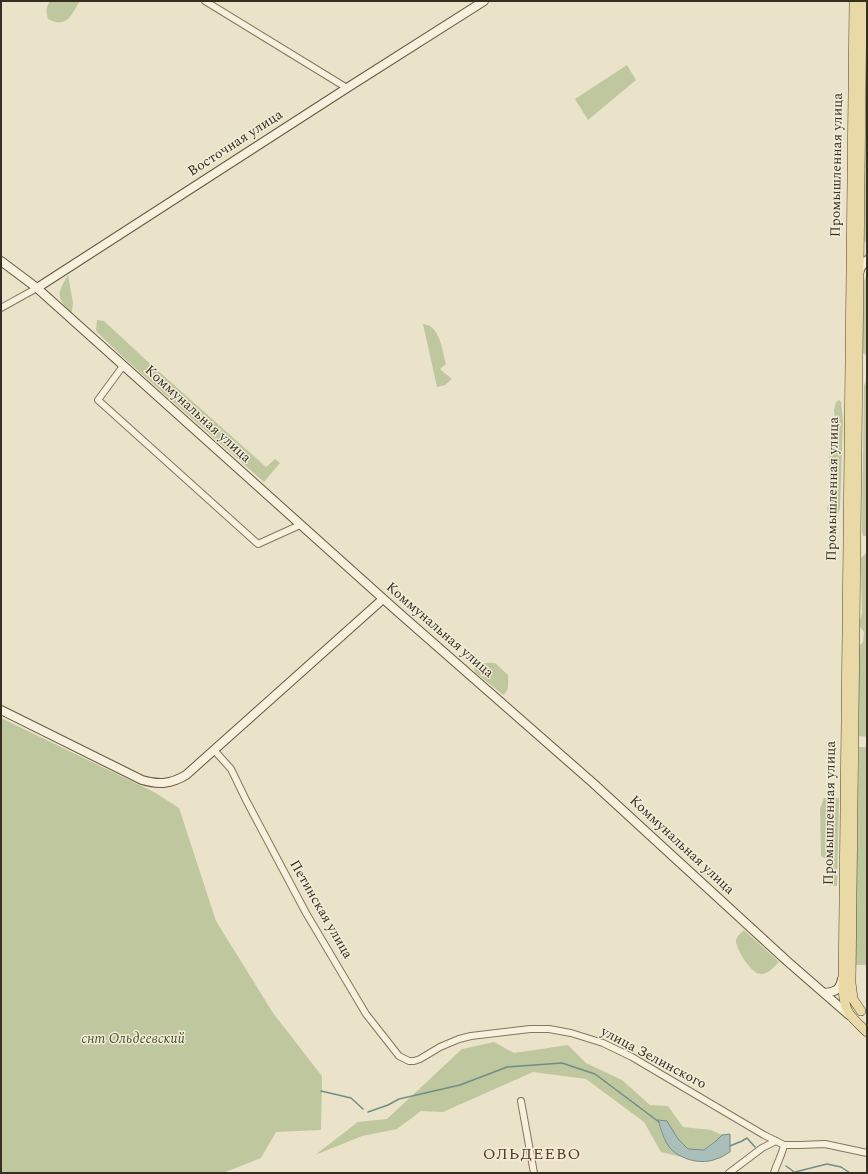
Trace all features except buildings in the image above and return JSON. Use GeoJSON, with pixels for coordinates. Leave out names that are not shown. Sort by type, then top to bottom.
{"type":"FeatureCollection","features":[{"type":"Feature","properties":{"kind":"main road","name":"Восточная улица"},"geometry":{"type":"LineString","coordinates":[[37,288],[484,1]]}},
{"type":"Feature","properties":{"kind":"main road","name":"Промышленная улица"},"geometry":{"type":"LineString","coordinates":[[854,1],[856,141],[861,257],[854,369]]}},
{"type":"Feature","properties":{"kind":"main road","name":"Промышленная улица"},"geometry":{"type":"LineString","coordinates":[[856,141],[862,1]]}},
{"type":"Feature","properties":{"kind":"main road","name":"Промышленная улица"},"geometry":{"type":"LineString","coordinates":[[849,1015],[844,999],[843,977],[850,741],[854,369],[861,257]]}},
{"type":"Feature","properties":{"kind":"main road","name":"Коммунальная улица"},"geometry":{"type":"LineString","coordinates":[[1,261],[37,288],[383,599],[593,782],[781,956],[824,993]]}},
{"type":"Feature","properties":{"kind":"main road"},"geometry":{"type":"LineString","coordinates":[[1,710],[142,780],[161,784],[176,780],[186,775],[383,599]]}},
{"type":"Feature","properties":{"kind":"main road","name":"Промышленная улица"},"geometry":{"type":"LineString","coordinates":[[849,793],[852,993],[856,1004],[864,1014]]}},
{"type":"Feature","properties":{"kind":"main road"},"geometry":{"type":"LineString","coordinates":[[824,993],[837,991],[842,983],[843,977]]}},
{"type":"Feature","properties":{"kind":"main road","name":"Промышленная улица"},"geometry":{"type":"LineString","coordinates":[[824,993],[844,999],[864,1014]]}},
{"type":"Feature","properties":{"kind":"main road","name":"Промышленная улица"},"geometry":{"type":"LineString","coordinates":[[824,993],[867,1032]]}},
{"type":"Feature","properties":{"kind":"main road"},"geometry":{"type":"LineString","coordinates":[[844,999],[849,998],[852,993]]}},
{"type":"Feature","properties":{"kind":"street"},"geometry":{"type":"LineString","coordinates":[[205,1],[347,88]]}},
{"type":"Feature","properties":{"kind":"street","name":"Восточная улица"},"geometry":{"type":"LineString","coordinates":[[1,308],[37,288]]}},
{"type":"Feature","properties":{"kind":"street"},"geometry":{"type":"LineString","coordinates":[[123,366],[98,400],[258,544],[300,525]]}},
{"type":"Feature","properties":{"kind":"street","name":"Петинская улица"},"geometry":{"type":"LineString","coordinates":[[214,750],[231,769],[249,807],[310,920],[366,1014],[399,1056]]}},
{"type":"Feature","properties":{"kind":"street","name":"улица Зелинского"},"geometry":{"type":"LineString","coordinates":[[399,1056],[414,1061],[440,1047],[471,1036],[530,1029],[571,1033],[603,1043],[632,1057],[764,1135],[784,1145],[825,1144],[867,1153]]}},
{"type":"Feature","properties":{"kind":"street"},"geometry":{"type":"LineString","coordinates":[[521,1101],[534,1173]]}},
{"type":"Feature","properties":{"kind":"street"},"geometry":{"type":"LineString","coordinates":[[729,1173],[762,1148],[776,1141]]}},
{"type":"Feature","properties":{"kind":"street"},"geometry":{"type":"LineString","coordinates":[[774,1173],[784,1145]]}},
{"type":"Feature","properties":{"kind":"green space"},"geometry":{"type":"Polygon","coordinates":[[[50,1],[80,1],[68,19],[60,22],[54,22],[48,19],[47,14],[50,1]]]}},
{"type":"Feature","properties":{"kind":"green space"},"geometry":{"type":"Polygon","coordinates":[[[867,55],[867,243],[864,241],[867,55]]]}},
{"type":"Feature","properties":{"kind":"green space"},"geometry":{"type":"Polygon","coordinates":[[[627,65],[636,80],[588,120],[575,99],[627,65]]]}},
{"type":"Feature","properties":{"kind":"green space"},"geometry":{"type":"Polygon","coordinates":[[[68,275],[73,303],[71,312],[60,299],[60,290],[68,275]]]}},
{"type":"Feature","properties":{"kind":"green space"},"geometry":{"type":"Polygon","coordinates":[[[867,275],[867,356],[862,352],[864,281],[867,275]]]}},
{"type":"Feature","properties":{"kind":"green space"},"geometry":{"type":"Polygon","coordinates":[[[97,320],[104,321],[266,467],[275,459],[280,463],[264,482],[125,359],[96,331],[97,320]]]}},
{"type":"Feature","properties":{"kind":"green space"},"geometry":{"type":"Polygon","coordinates":[[[423,324],[429,325],[437,333],[446,364],[440,369],[452,379],[445,385],[437,387],[423,324]]]}},
{"type":"Feature","properties":{"kind":"green space"},"geometry":{"type":"Polygon","coordinates":[[[867,379],[867,536],[863,536],[864,386],[867,379]]]}},
{"type":"Feature","properties":{"kind":"green space"},"geometry":{"type":"Polygon","coordinates":[[[839,400],[841,402],[843,420],[840,509],[838,514],[833,516],[829,514],[827,510],[830,498],[829,451],[835,420],[834,410],[836,402],[839,400]]]}},
{"type":"Feature","properties":{"kind":"green space"},"geometry":{"type":"Polygon","coordinates":[[[867,552],[867,737],[859,736],[859,646],[863,642],[864,632],[860,627],[862,613],[861,558],[867,552]]]}},
{"type":"Feature","properties":{"kind":"green space"},"geometry":{"type":"Polygon","coordinates":[[[477,663],[495,663],[508,675],[508,689],[503,695],[475,672],[474,667],[477,663]]]}},
{"type":"Feature","properties":{"kind":"green space","name":"снт Ольдеевский"},"geometry":{"type":"Polygon","coordinates":[[[1,718],[154,792],[179,808],[216,921],[273,1013],[322,1076],[321,1130],[276,1132],[261,1158],[223,1173],[1,1173],[1,718]]]}},
{"type":"Feature","properties":{"kind":"green space"},"geometry":{"type":"Polygon","coordinates":[[[859,747],[867,747],[867,965],[855,965],[859,747]]]}},
{"type":"Feature","properties":{"kind":"green space"},"geometry":{"type":"Polygon","coordinates":[[[824,798],[839,798],[837,886],[830,886],[828,860],[821,856],[820,809],[824,798]]]}},
{"type":"Feature","properties":{"kind":"green space"},"geometry":{"type":"Polygon","coordinates":[[[744,930],[779,962],[768,972],[764,974],[757,973],[749,966],[741,955],[736,944],[736,940],[744,930]]]}},
{"type":"Feature","properties":{"kind":"green space"},"geometry":{"type":"Polygon","coordinates":[[[494,1042],[514,1053],[568,1045],[586,1063],[622,1080],[650,1105],[668,1106],[683,1127],[711,1130],[722,1135],[704,1150],[688,1149],[678,1139],[667,1121],[658,1120],[666,1141],[681,1157],[661,1152],[644,1122],[586,1079],[533,1072],[443,1112],[421,1111],[397,1129],[362,1136],[315,1155],[358,1122],[387,1119],[462,1049],[494,1042]]]}},
{"type":"Feature","properties":{"kind":"water"},"geometry":{"type":"Polygon","coordinates":[[[658,1120],[667,1121],[678,1139],[688,1149],[704,1150],[722,1135],[730,1134],[730,1152],[720,1158],[704,1162],[680,1156],[668,1145],[658,1120]]]}},
{"type":"Feature","properties":{"kind":"waterway"},"geometry":{"type":"LineString","coordinates":[[368,1112],[388,1105],[399,1099],[460,1085],[507,1067],[562,1063],[595,1074],[659,1122]]}},
{"type":"Feature","properties":{"kind":"waterway"},"geometry":{"type":"LineString","coordinates":[[321,1091],[351,1098],[363,1109]]}},
{"type":"Feature","properties":{"kind":"waterway"},"geometry":{"type":"LineString","coordinates":[[730,1146],[747,1138],[755,1147]]}},
{"type":"Feature","properties":{"kind":"waterway"},"geometry":{"type":"LineString","coordinates":[[791,1173],[827,1164],[841,1167],[850,1173]]}},
{"type":"Feature","properties":{"kind":"waterway"},"geometry":{"type":"LineString","coordinates":[[786,1166],[793,1171]]}},
{"type":"Feature","properties":{"kind":"district","name":"ОЛЬДЕЕВО"},"geometry":{"type":"Point","coordinates":[532,1156]}}]}
